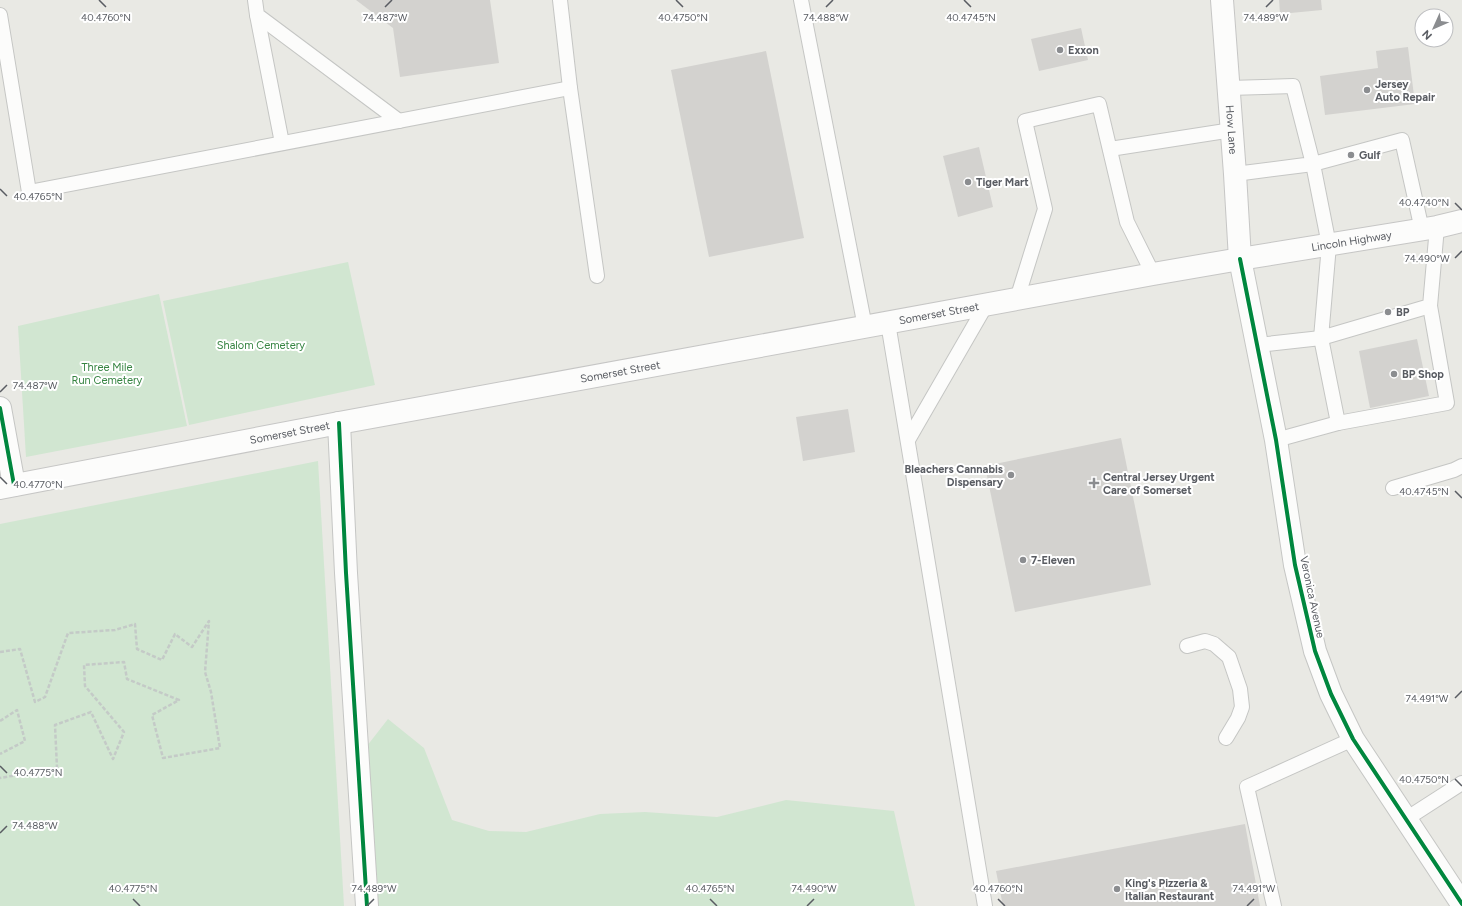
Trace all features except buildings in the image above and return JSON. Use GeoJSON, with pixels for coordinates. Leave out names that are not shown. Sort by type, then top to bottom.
{"type":"FeatureCollection","features":[{"type":"Feature","properties":{"kind":"main road","name":"How Lane"},"geometry":{"type":"LineString","coordinates":[[1222,0],[1240,259]]}},
{"type":"Feature","properties":{"kind":"main road","name":"Lincoln Highway"},"geometry":{"type":"LineString","coordinates":[[1240,259],[1429,229],[1462,221]]}},
{"type":"Feature","properties":{"kind":"main road","name":"Somerset Street"},"geometry":{"type":"LineString","coordinates":[[7,487],[339,423],[1240,259]]}},
{"type":"Feature","properties":{"kind":"main road","name":"Veronica Avenue"},"geometry":{"type":"LineString","coordinates":[[1240,259],[1276,440],[1295,565],[1315,651],[1331,694],[1353,739],[1462,904]]}},
{"type":"Feature","properties":{"kind":"main road"},"geometry":{"type":"LineString","coordinates":[[0,408],[7,487]]}},
{"type":"Feature","properties":{"kind":"main road"},"geometry":{"type":"LineString","coordinates":[[339,423],[346,573],[367,906]]}},
{"type":"Feature","properties":{"kind":"lane"},"geometry":{"type":"LineString","coordinates":[[255,0],[282,143]]}},
{"type":"Feature","properties":{"kind":"lane"},"geometry":{"type":"LineString","coordinates":[[560,0],[570,88],[597,276]]}},
{"type":"Feature","properties":{"kind":"lane"},"geometry":{"type":"LineString","coordinates":[[801,0],[865,327]]}},
{"type":"Feature","properties":{"kind":"lane"},"geometry":{"type":"LineString","coordinates":[[0,15],[29,192],[570,88]]}},
{"type":"Feature","properties":{"kind":"lane"},"geometry":{"type":"LineString","coordinates":[[257,15],[399,121]]}},
{"type":"Feature","properties":{"kind":"lane"},"geometry":{"type":"LineString","coordinates":[[1229,88],[1292,86],[1313,164],[1330,244],[1321,338],[1338,423]]}},
{"type":"Feature","properties":{"kind":"lane"},"geometry":{"type":"LineString","coordinates":[[1017,299],[1045,209],[1025,121],[1099,104],[1127,222],[1153,274]]}},
{"type":"Feature","properties":{"kind":"lane"},"geometry":{"type":"LineString","coordinates":[[1110,149],[1232,130]]}},
{"type":"Feature","properties":{"kind":"lane"},"geometry":{"type":"LineString","coordinates":[[1235,174],[1313,164],[1402,140],[1429,229],[1430,306],[1446,403],[1338,423],[1276,440]]}},
{"type":"Feature","properties":{"kind":"lane"},"geometry":{"type":"LineString","coordinates":[[908,440],[986,305]]}},
{"type":"Feature","properties":{"kind":"lane"},"geometry":{"type":"LineString","coordinates":[[1258,346],[1321,338],[1430,306]]}},
{"type":"Feature","properties":{"kind":"lane"},"geometry":{"type":"LineString","coordinates":[[888,323],[985,906]]}},
{"type":"Feature","properties":{"kind":"lane"},"geometry":{"type":"LineString","coordinates":[[1393,488],[1454,470],[1462,466]]}},
{"type":"Feature","properties":{"kind":"lane"},"geometry":{"type":"LineString","coordinates":[[1187,646],[1205,641],[1214,644],[1229,657],[1240,689],[1242,707],[1238,718],[1226,738]]}},
{"type":"Feature","properties":{"kind":"lane"},"geometry":{"type":"LineString","coordinates":[[1274,906],[1247,787],[1353,739]]}},
{"type":"Feature","properties":{"kind":"lane"},"geometry":{"type":"LineString","coordinates":[[1406,819],[1462,783]]}},
{"type":"Feature","properties":{"kind":"path"},"geometry":{"type":"LineString","coordinates":[[0,652],[20,649],[35,702],[45,697],[68,633],[115,630],[135,624],[137,649],[162,660],[175,634],[192,647],[209,621],[204,672],[211,692],[220,748],[163,758],[152,715],[179,700],[127,679],[124,662],[84,664],[84,686],[124,732],[112,759],[91,712],[55,725],[57,768],[0,778]]}},
{"type":"Feature","properties":{"kind":"path"},"geometry":{"type":"LineString","coordinates":[[0,720],[18,710],[25,741],[0,754]]}},
{"type":"Feature","properties":{"kind":"green space","name":"Shalom Cemetery"},"geometry":{"type":"Polygon","coordinates":[[[348,262],[375,385],[189,425],[163,301],[348,262]]]}},
{"type":"Feature","properties":{"kind":"green space","name":"Three Mile Run Cemetery"},"geometry":{"type":"Polygon","coordinates":[[[159,294],[187,426],[26,457],[18,326],[159,294]]]}},
{"type":"Feature","properties":{"kind":"green space"},"geometry":{"type":"Polygon","coordinates":[[[318,461],[344,906],[0,906],[0,524],[318,461]]]}},
{"type":"Feature","properties":{"kind":"green space"},"geometry":{"type":"Polygon","coordinates":[[[388,719],[424,748],[452,820],[489,831],[526,832],[600,814],[645,812],[717,817],[786,800],[894,811],[915,906],[373,906],[363,751],[388,719]]]}},
{"type":"Feature","properties":{"kind":"cycle path"},"geometry":{"type":"LineString","coordinates":[[1240,259],[1276,440],[1295,565],[1315,651],[1331,694],[1353,739],[1462,904]]}},
{"type":"Feature","properties":{"kind":"cycle path"},"geometry":{"type":"LineString","coordinates":[[0,408],[14,485]]}},
{"type":"Feature","properties":{"kind":"cycle path"},"geometry":{"type":"LineString","coordinates":[[339,423],[346,573],[367,906]]}},
{"type":"Feature","properties":{"kind":"place","name":"Exxon"},"geometry":{"type":"Point","coordinates":[1060,50]}},
{"type":"Feature","properties":{"kind":"place","name":"Jersey Auto Repair"},"geometry":{"type":"Point","coordinates":[1367,90]}},
{"type":"Feature","properties":{"kind":"place","name":"Gulf"},"geometry":{"type":"Point","coordinates":[1351,155]}},
{"type":"Feature","properties":{"kind":"place","name":"Tiger Mart"},"geometry":{"type":"Point","coordinates":[968,182]}},
{"type":"Feature","properties":{"kind":"place","name":"BP"},"geometry":{"type":"Point","coordinates":[1388,312]}},
{"type":"Feature","properties":{"kind":"place","name":"BP Shop"},"geometry":{"type":"Point","coordinates":[1394,374]}},
{"type":"Feature","properties":{"kind":"place","name":"Bleachers Cannabis Dispensary"},"geometry":{"type":"Point","coordinates":[1011,475]}},
{"type":"Feature","properties":{"kind":"place","name":"Central Jersey Urgent Care of Somerset"},"geometry":{"type":"Point","coordinates":[1094,483]}},
{"type":"Feature","properties":{"kind":"place","name":"7-Eleven"},"geometry":{"type":"Point","coordinates":[1023,560]}},
{"type":"Feature","properties":{"kind":"place","name":"King's Pizzeria & Italian Restaurant"},"geometry":{"type":"Point","coordinates":[1117,889]}}]}
